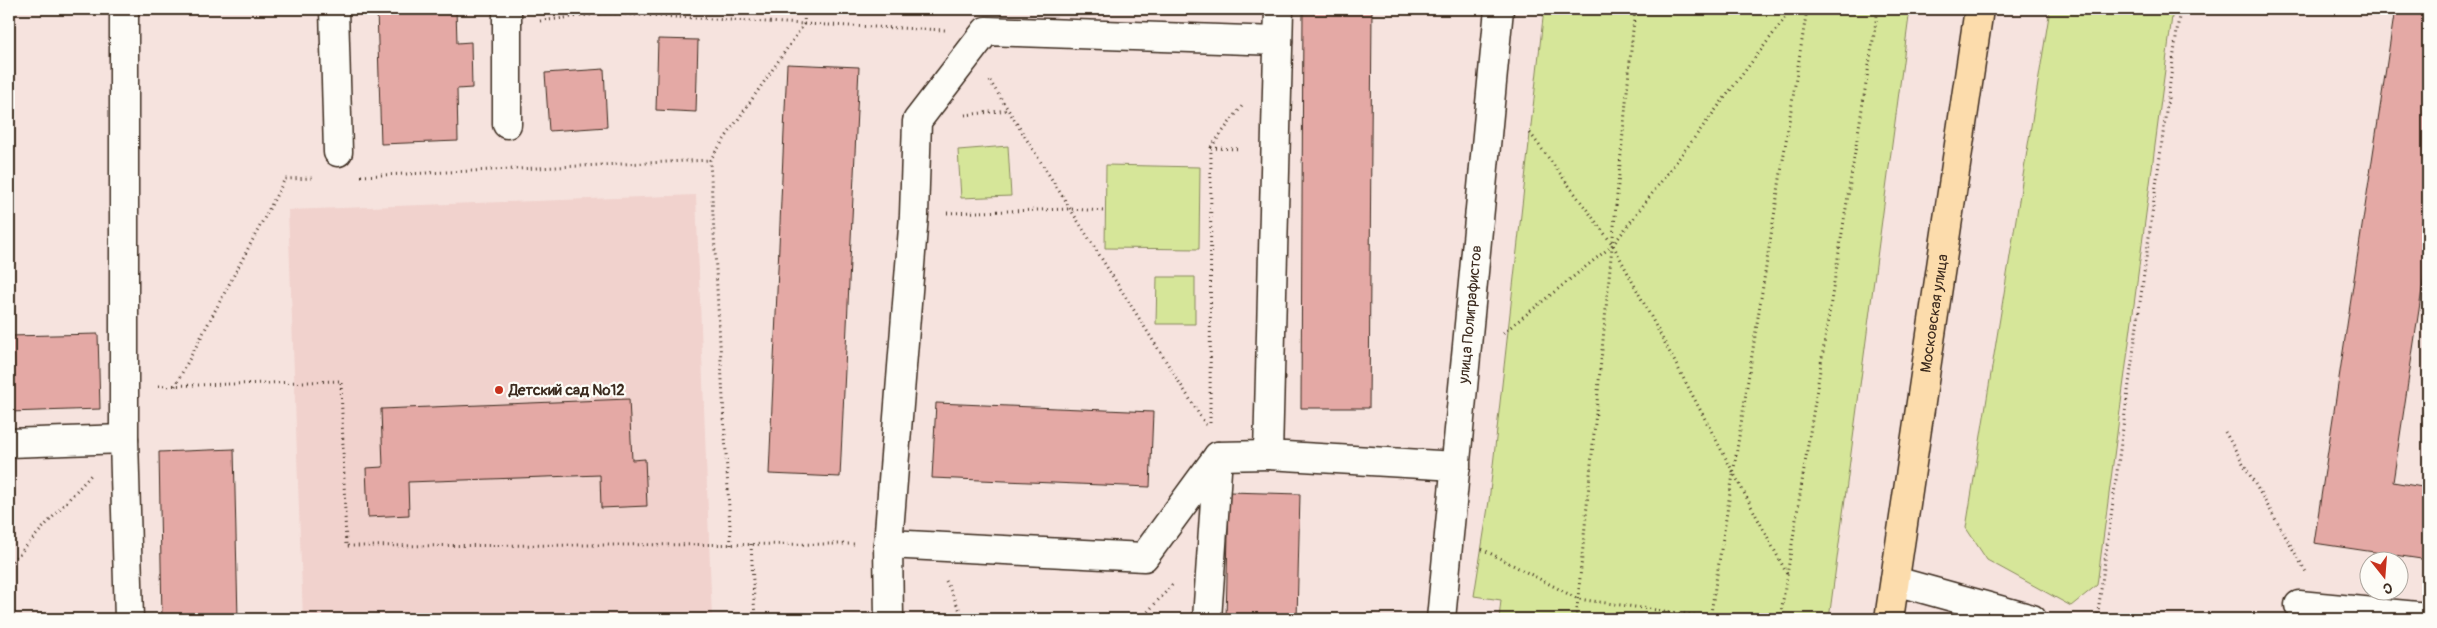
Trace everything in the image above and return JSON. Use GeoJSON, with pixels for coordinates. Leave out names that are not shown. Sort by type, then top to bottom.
{"type":"FeatureCollection","features":[{"type":"Feature","properties":{"kind":"main road","name":"Московская улица"},"geometry":{"type":"LineString","coordinates":[[1889,619],[1979,9]]}},
{"type":"Feature","properties":{"kind":"street"},"geometry":{"type":"LineString","coordinates":[[124,9],[124,439],[129,619]]}},
{"type":"Feature","properties":{"kind":"street"},"geometry":{"type":"LineString","coordinates":[[334,9],[338,152]]}},
{"type":"Feature","properties":{"kind":"street"},"geometry":{"type":"LineString","coordinates":[[1268,455],[1274,150],[1279,9]]}},
{"type":"Feature","properties":{"kind":"street","name":"улица Полиграфистов"},"geometry":{"type":"LineString","coordinates":[[1441,619],[1500,9]]}},
{"type":"Feature","properties":{"kind":"street"},"geometry":{"type":"LineString","coordinates":[[507,16],[507,124]]}},
{"type":"Feature","properties":{"kind":"street"},"geometry":{"type":"LineString","coordinates":[[889,619],[888,544],[914,215],[917,121],[982,30],[1278,41]]}},
{"type":"Feature","properties":{"kind":"street"},"geometry":{"type":"LineString","coordinates":[[9,443],[124,439]]}},
{"type":"Feature","properties":{"kind":"street"},"geometry":{"type":"LineString","coordinates":[[1218,456],[1268,455],[1456,466]]}},
{"type":"Feature","properties":{"kind":"street"},"geometry":{"type":"LineString","coordinates":[[888,544],[1144,557],[1218,456]]}},
{"type":"Feature","properties":{"kind":"street"},"geometry":{"type":"LineString","coordinates":[[1207,619],[1218,456]]}},
{"type":"Feature","properties":{"kind":"street"},"geometry":{"type":"LineString","coordinates":[[1894,581],[2032,619]]}},
{"type":"Feature","properties":{"kind":"street"},"geometry":{"type":"LineString","coordinates":[[2299,604],[2428,617]]}},
{"type":"Feature","properties":{"kind":"path"},"geometry":{"type":"LineString","coordinates":[[605,13],[610,9]]}},
{"type":"Feature","properties":{"kind":"path"},"geometry":{"type":"LineString","coordinates":[[731,545],[710,160],[804,24],[805,9]]}},
{"type":"Feature","properties":{"kind":"path"},"geometry":{"type":"LineString","coordinates":[[1576,619],[1636,9]]}},
{"type":"Feature","properties":{"kind":"path"},"geometry":{"type":"LineString","coordinates":[[1466,363],[1612,245],[1792,9]]}},
{"type":"Feature","properties":{"kind":"path"},"geometry":{"type":"LineString","coordinates":[[1710,619],[1807,9]]}},
{"type":"Feature","properties":{"kind":"path"},"geometry":{"type":"LineString","coordinates":[[1780,619],[1878,9]]}},
{"type":"Feature","properties":{"kind":"path"},"geometry":{"type":"LineString","coordinates":[[2097,619],[2180,9]]}},
{"type":"Feature","properties":{"kind":"path"},"geometry":{"type":"LineString","coordinates":[[507,16],[605,13],[804,24],[982,30],[1069,209],[1210,432],[1211,148],[1274,150]]}},
{"type":"Feature","properties":{"kind":"path"},"geometry":{"type":"LineString","coordinates":[[1530,133],[1612,245],[1788,574]]}},
{"type":"Feature","properties":{"kind":"path"},"geometry":{"type":"LineString","coordinates":[[354,176],[710,160]]}},
{"type":"Feature","properties":{"kind":"path"},"geometry":{"type":"LineString","coordinates":[[175,386],[285,179],[325,177]]}},
{"type":"Feature","properties":{"kind":"path"},"geometry":{"type":"LineString","coordinates":[[914,215],[1069,209],[1106,211]]}},
{"type":"Feature","properties":{"kind":"path"},"geometry":{"type":"LineString","coordinates":[[124,387],[342,381],[346,546],[888,544]]}},
{"type":"Feature","properties":{"kind":"path"},"geometry":{"type":"LineString","coordinates":[[2225,432],[2308,577]]}},
{"type":"Feature","properties":{"kind":"path"},"geometry":{"type":"LineString","coordinates":[[9,565],[124,439]]}},
{"type":"Feature","properties":{"kind":"path"},"geometry":{"type":"LineString","coordinates":[[1450,532],[1578,599],[1720,619]]}},
{"type":"Feature","properties":{"kind":"path"},"geometry":{"type":"LineString","coordinates":[[751,544],[755,619]]}},
{"type":"Feature","properties":{"kind":"shaded area","name":"Детский сад №12"},"geometry":{"type":"Polygon","coordinates":[[[696,195],[712,619],[303,619],[288,210],[696,195]]]}},
{"type":"Feature","properties":{"kind":"green space"},"geometry":{"type":"Polygon","coordinates":[[[1544,9],[1910,9],[1829,619],[1499,619],[1501,600],[1474,596],[1489,501],[1544,9]]]}},
{"type":"Feature","properties":{"kind":"green space"},"geometry":{"type":"Polygon","coordinates":[[[2050,9],[2173,9],[2097,585],[2071,606],[1987,560],[1966,528],[2050,9]]]}},
{"type":"Feature","properties":{"kind":"green space"},"geometry":{"type":"Polygon","coordinates":[[[1008,146],[1011,196],[961,198],[958,150],[1008,146]]]}},
{"type":"Feature","properties":{"kind":"green space"},"geometry":{"type":"Polygon","coordinates":[[[1106,165],[1200,167],[1199,249],[1105,248],[1106,165]]]}},
{"type":"Feature","properties":{"kind":"green space"},"geometry":{"type":"Polygon","coordinates":[[[1157,277],[1195,277],[1195,324],[1156,324],[1157,277]]]}},
{"type":"Feature","properties":{"kind":"building"},"geometry":{"type":"Polygon","coordinates":[[[377,9],[456,9],[457,43],[471,42],[472,88],[457,89],[458,141],[381,144],[377,9]]]}},
{"type":"Feature","properties":{"kind":"building"},"geometry":{"type":"Polygon","coordinates":[[[1303,9],[1372,9],[1369,408],[1301,408],[1303,9]]]}},
{"type":"Feature","properties":{"kind":"building"},"geometry":{"type":"Polygon","coordinates":[[[2395,9],[2428,9],[2428,250],[2393,482],[2428,488],[2428,560],[2410,557],[2410,550],[2361,550],[2314,543],[2395,9]]]}},
{"type":"Feature","properties":{"kind":"building"},"geometry":{"type":"Polygon","coordinates":[[[658,39],[698,40],[696,112],[656,110],[658,39]]]}},
{"type":"Feature","properties":{"kind":"building"},"geometry":{"type":"Polygon","coordinates":[[[787,64],[859,67],[840,477],[769,474],[787,64]]]}},
{"type":"Feature","properties":{"kind":"building"},"geometry":{"type":"Polygon","coordinates":[[[604,69],[607,127],[549,131],[545,73],[604,69]]]}},
{"type":"Feature","properties":{"kind":"building"},"geometry":{"type":"Polygon","coordinates":[[[98,334],[100,409],[9,412],[9,336],[98,334]]]}},
{"type":"Feature","properties":{"kind":"building"},"geometry":{"type":"Polygon","coordinates":[[[629,399],[632,460],[645,459],[647,506],[601,508],[600,475],[408,482],[409,515],[368,517],[366,468],[383,467],[381,409],[629,399]]]}},
{"type":"Feature","properties":{"kind":"building"},"geometry":{"type":"Polygon","coordinates":[[[936,403],[1153,412],[1150,487],[932,478],[936,403]]]}},
{"type":"Feature","properties":{"kind":"building"},"geometry":{"type":"Polygon","coordinates":[[[234,449],[238,619],[162,619],[159,452],[234,449]]]}},
{"type":"Feature","properties":{"kind":"building"},"geometry":{"type":"Polygon","coordinates":[[[1229,492],[1300,494],[1297,619],[1226,619],[1229,492]]]}},
{"type":"Feature","properties":{"kind":"place","name":"Детский сад №12"},"geometry":{"type":"Point","coordinates":[499,390]}}]}
